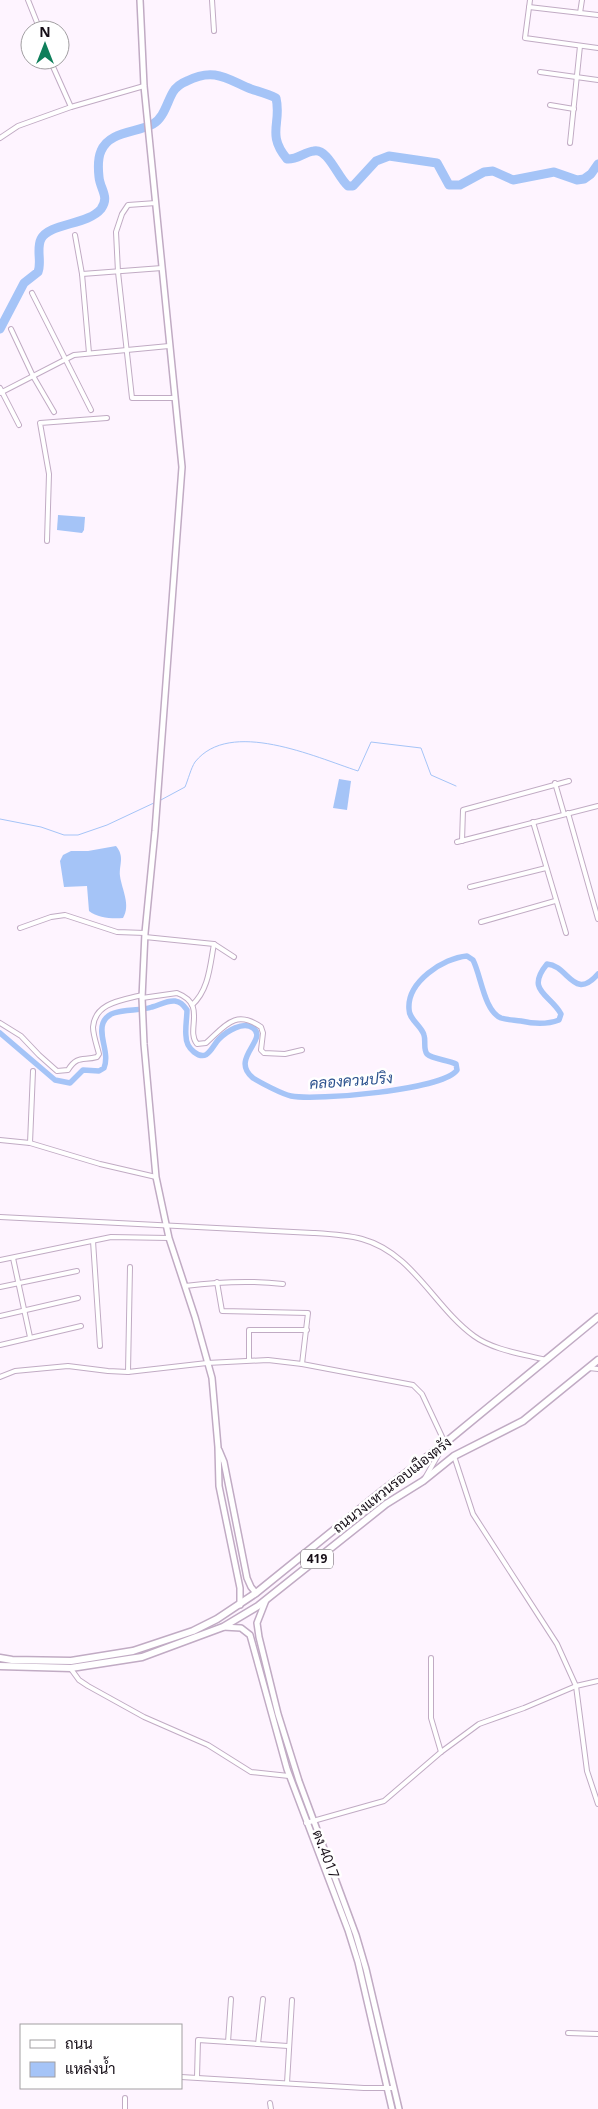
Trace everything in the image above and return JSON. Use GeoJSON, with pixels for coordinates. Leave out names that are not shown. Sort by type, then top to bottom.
{"type":"FeatureCollection","features":[{"type":"Feature","properties":{"kind":"highway","name":"ถนนวงแหวนรอบเมืองตรัง"},"geometry":{"type":"LineString","coordinates":[[0,1658],[71,1661],[133,1651],[193,1631],[240,1605],[445,1443],[598,1317]]}},
{"type":"Feature","properties":{"kind":"highway","name":"ถนนวงแหวนรอบเมืองตรัง"},"geometry":{"type":"LineString","coordinates":[[0,1666],[71,1668],[142,1656],[223,1627],[266,1600],[386,1504],[423,1481],[454,1456],[522,1421],[598,1360]]}},
{"type":"Feature","properties":{"kind":"street"},"geometry":{"type":"LineString","coordinates":[[28,0],[36,20]]}},
{"type":"Feature","properties":{"kind":"street"},"geometry":{"type":"LineString","coordinates":[[140,0],[147,120],[182,467],[157,814],[145,935],[143,1017],[156,1177],[169,1238],[212,1378],[218,1447],[219,1486],[240,1588],[240,1605]]}},
{"type":"Feature","properties":{"kind":"street"},"geometry":{"type":"LineString","coordinates":[[212,0],[214,31]]}},
{"type":"Feature","properties":{"kind":"street"},"geometry":{"type":"LineString","coordinates":[[530,0],[525,38],[598,48]]}},
{"type":"Feature","properties":{"kind":"street"},"geometry":{"type":"LineString","coordinates":[[580,13],[582,0]]}},
{"type":"Feature","properties":{"kind":"street"},"geometry":{"type":"LineString","coordinates":[[529,6],[598,16]]}},
{"type":"Feature","properties":{"kind":"street"},"geometry":{"type":"LineString","coordinates":[[570,143],[580,46]]}},
{"type":"Feature","properties":{"kind":"street"},"geometry":{"type":"LineString","coordinates":[[55,70],[71,106]]}},
{"type":"Feature","properties":{"kind":"street"},"geometry":{"type":"LineString","coordinates":[[540,72],[598,80]]}},
{"type":"Feature","properties":{"kind":"street"},"geometry":{"type":"LineString","coordinates":[[0,138],[18,126],[71,106],[144,86]]}},
{"type":"Feature","properties":{"kind":"street"},"geometry":{"type":"LineString","coordinates":[[550,105],[574,109]]}},
{"type":"Feature","properties":{"kind":"street"},"geometry":{"type":"LineString","coordinates":[[156,203],[128,205],[122,214],[116,232],[118,272],[132,398],[175,398]]}},
{"type":"Feature","properties":{"kind":"street"},"geometry":{"type":"LineString","coordinates":[[75,235],[82,274],[88,353]]}},
{"type":"Feature","properties":{"kind":"street"},"geometry":{"type":"LineString","coordinates":[[82,274],[162,268]]}},
{"type":"Feature","properties":{"kind":"street"},"geometry":{"type":"LineString","coordinates":[[32,293],[91,410]]}},
{"type":"Feature","properties":{"kind":"street"},"geometry":{"type":"LineString","coordinates":[[11,329],[33,376],[54,412]]}},
{"type":"Feature","properties":{"kind":"street"},"geometry":{"type":"LineString","coordinates":[[19,425],[1,391],[74,355],[170,346]]}},
{"type":"Feature","properties":{"kind":"street"},"geometry":{"type":"LineString","coordinates":[[47,541],[49,474],[40,423],[107,418]]}},
{"type":"Feature","properties":{"kind":"street"},"geometry":{"type":"LineString","coordinates":[[569,780],[463,810],[460,842],[598,806]]}},
{"type":"Feature","properties":{"kind":"street"},"geometry":{"type":"LineString","coordinates":[[555,783],[598,918]]}},
{"type":"Feature","properties":{"kind":"street"},"geometry":{"type":"LineString","coordinates":[[533,822],[566,933]]}},
{"type":"Feature","properties":{"kind":"street"},"geometry":{"type":"LineString","coordinates":[[470,887],[546,868]]}},
{"type":"Feature","properties":{"kind":"street"},"geometry":{"type":"LineString","coordinates":[[481,922],[555,901]]}},
{"type":"Feature","properties":{"kind":"street"},"geometry":{"type":"LineString","coordinates":[[20,928],[51,917],[65,916],[117,932],[214,944],[234,957]]}},
{"type":"Feature","properties":{"kind":"street"},"geometry":{"type":"LineString","coordinates":[[192,1005],[205,989],[214,944]]}},
{"type":"Feature","properties":{"kind":"street"},"geometry":{"type":"LineString","coordinates":[[0,1023],[21,1036],[57,1071],[68,1070],[72,1063],[80,1058],[97,1057],[93,1026],[101,1010],[115,1001],[177,993],[192,1005],[195,1011],[194,1036],[196,1044],[206,1043],[226,1024],[237,1019],[250,1019],[261,1027],[263,1033],[261,1050],[264,1053],[286,1054],[302,1050]]}},
{"type":"Feature","properties":{"kind":"street"},"geometry":{"type":"LineString","coordinates":[[30,1142],[33,1071]]}},
{"type":"Feature","properties":{"kind":"street"},"geometry":{"type":"LineString","coordinates":[[0,1140],[30,1142],[100,1164],[156,1177]]}},
{"type":"Feature","properties":{"kind":"street"},"geometry":{"type":"LineString","coordinates":[[0,1217],[166,1224],[313,1233],[363,1239],[380,1246],[401,1259],[452,1317],[474,1337],[492,1345],[546,1360]]}},
{"type":"Feature","properties":{"kind":"street"},"geometry":{"type":"LineString","coordinates":[[0,1260],[111,1237],[169,1238]]}},
{"type":"Feature","properties":{"kind":"street"},"geometry":{"type":"LineString","coordinates":[[93,1241],[100,1346]]}},
{"type":"Feature","properties":{"kind":"street"},"geometry":{"type":"LineString","coordinates":[[13,1258],[30,1337]]}},
{"type":"Feature","properties":{"kind":"street"},"geometry":{"type":"LineString","coordinates":[[128,1372],[130,1267]]}},
{"type":"Feature","properties":{"kind":"street"},"geometry":{"type":"LineString","coordinates":[[0,1287],[77,1271]]}},
{"type":"Feature","properties":{"kind":"street"},"geometry":{"type":"LineString","coordinates":[[185,1286],[217,1282],[268,1282],[283,1284]]}},
{"type":"Feature","properties":{"kind":"street"},"geometry":{"type":"LineString","coordinates":[[217,1282],[222,1311],[308,1313],[302,1364]]}},
{"type":"Feature","properties":{"kind":"street"},"geometry":{"type":"LineString","coordinates":[[0,1316],[78,1298]]}},
{"type":"Feature","properties":{"kind":"street"},"geometry":{"type":"LineString","coordinates":[[0,1345],[81,1326]]}},
{"type":"Feature","properties":{"kind":"street"},"geometry":{"type":"LineString","coordinates":[[249,1360],[249,1330],[307,1330]]}},
{"type":"Feature","properties":{"kind":"street"},"geometry":{"type":"LineString","coordinates":[[0,1377],[15,1372],[68,1366],[108,1372],[128,1372],[207,1363],[268,1360],[302,1364],[413,1385],[422,1394],[445,1443],[423,1481]]}},
{"type":"Feature","properties":{"kind":"street"},"geometry":{"type":"LineString","coordinates":[[589,1368],[598,1369]]}},
{"type":"Feature","properties":{"kind":"street"},"geometry":{"type":"LineString","coordinates":[[218,1447],[224,1462],[247,1578],[250,1587],[256,1594]]}},
{"type":"Feature","properties":{"kind":"street"},"geometry":{"type":"LineString","coordinates":[[454,1456],[473,1514],[557,1644],[576,1686],[587,1771],[598,1804]]}},
{"type":"Feature","properties":{"kind":"street","name":"ตง.4017"},"geometry":{"type":"LineString","coordinates":[[266,1600],[258,1618],[259,1637],[281,1725],[313,1821],[361,1952],[390,2088],[392,2109]]}},
{"type":"Feature","properties":{"kind":"street","name":"ตง.4017"},"geometry":{"type":"LineString","coordinates":[[223,1627],[241,1628],[250,1635],[289,1776],[348,1930],[390,2088],[398,2109]]}},
{"type":"Feature","properties":{"kind":"street"},"geometry":{"type":"LineString","coordinates":[[431,1658],[431,1718],[441,1752]]}},
{"type":"Feature","properties":{"kind":"street"},"geometry":{"type":"LineString","coordinates":[[71,1668],[79,1680],[88,1686],[144,1717],[208,1745],[251,1772],[289,1776]]}},
{"type":"Feature","properties":{"kind":"street"},"geometry":{"type":"LineString","coordinates":[[306,1823],[384,1801],[441,1752],[479,1724],[524,1708],[576,1686],[598,1681]]}},
{"type":"Feature","properties":{"kind":"street"},"geometry":{"type":"LineString","coordinates":[[258,2044],[263,1999]]}},
{"type":"Feature","properties":{"kind":"street"},"geometry":{"type":"LineString","coordinates":[[228,2042],[231,2000]]}},
{"type":"Feature","properties":{"kind":"street"},"geometry":{"type":"LineString","coordinates":[[287,2083],[292,2000]]}},
{"type":"Feature","properties":{"kind":"street"},"geometry":{"type":"LineString","coordinates":[[568,2033],[598,2034]]}},
{"type":"Feature","properties":{"kind":"street"},"geometry":{"type":"LineString","coordinates":[[197,2077],[198,2040],[288,2046]]}},
{"type":"Feature","properties":{"kind":"street"},"geometry":{"type":"LineString","coordinates":[[182,2077],[390,2088]]}},
{"type":"Feature","properties":{"kind":"street"},"geometry":{"type":"LineString","coordinates":[[125,2098],[125,2109]]}},
{"type":"Feature","properties":{"kind":"street"},"geometry":{"type":"LineString","coordinates":[[270,2103],[270,2109]]}},
{"type":"Feature","properties":{"kind":"water"},"geometry":{"type":"Polygon","coordinates":[[[58,515],[85,517],[84,530],[82,533],[57,530],[58,515]]]}},
{"type":"Feature","properties":{"kind":"water"},"geometry":{"type":"Polygon","coordinates":[[[339,779],[351,781],[347,810],[333,808],[339,779]]]}},
{"type":"Feature","properties":{"kind":"water"},"geometry":{"type":"Polygon","coordinates":[[[116,846],[121,857],[120,876],[126,908],[123,918],[105,918],[89,911],[87,886],[64,887],[60,861],[63,855],[71,851],[88,851],[116,846]]]}},
{"type":"Feature","properties":{"kind":"waterway"},"geometry":{"type":"LineString","coordinates":[[0,329],[24,283],[38,272],[40,243],[45,234],[87,218],[95,214],[104,205],[105,197],[98,167],[100,154],[105,144],[116,136],[153,124],[163,114],[176,88],[197,77],[205,75],[220,76],[276,98],[277,142],[287,159],[319,151],[324,154],[348,186],[353,186],[376,161],[389,156],[437,163],[449,185],[460,185],[484,172],[493,171],[513,180],[554,172],[577,180],[584,179],[591,174],[598,164]]}},
{"type":"Feature","properties":{"kind":"waterway"},"geometry":{"type":"LineString","coordinates":[[159,801],[185,787],[195,762],[210,749],[229,743],[251,742],[274,745],[297,750],[358,771],[371,742],[421,748],[431,775],[456,786]]}},
{"type":"Feature","properties":{"kind":"waterway"},"geometry":{"type":"LineString","coordinates":[[0,819],[41,827],[64,835],[78,835],[107,825],[156,802]]}},
{"type":"Feature","properties":{"kind":"waterway","name":"คลองควนปริง"},"geometry":{"type":"LineString","coordinates":[[0,1033],[55,1080],[70,1083],[83,1070],[99,1071],[104,1068],[106,1056],[102,1028],[108,1016],[119,1012],[175,1001],[183,1005],[187,1010],[186,1030],[188,1045],[199,1055],[206,1055],[219,1039],[231,1030],[240,1026],[249,1026],[257,1033],[245,1064],[247,1071],[253,1078],[291,1096],[325,1097],[351,1095],[429,1083],[447,1077],[457,1070],[456,1064],[427,1054],[424,1035],[411,1016],[409,1009],[410,999],[420,981],[428,973],[448,961],[467,956],[473,960],[487,1001],[495,1014],[503,1019],[535,1023],[549,1023],[559,1020],[561,1014],[539,986],[538,980],[547,964],[554,966],[577,983],[590,982],[598,974]]}}]}
